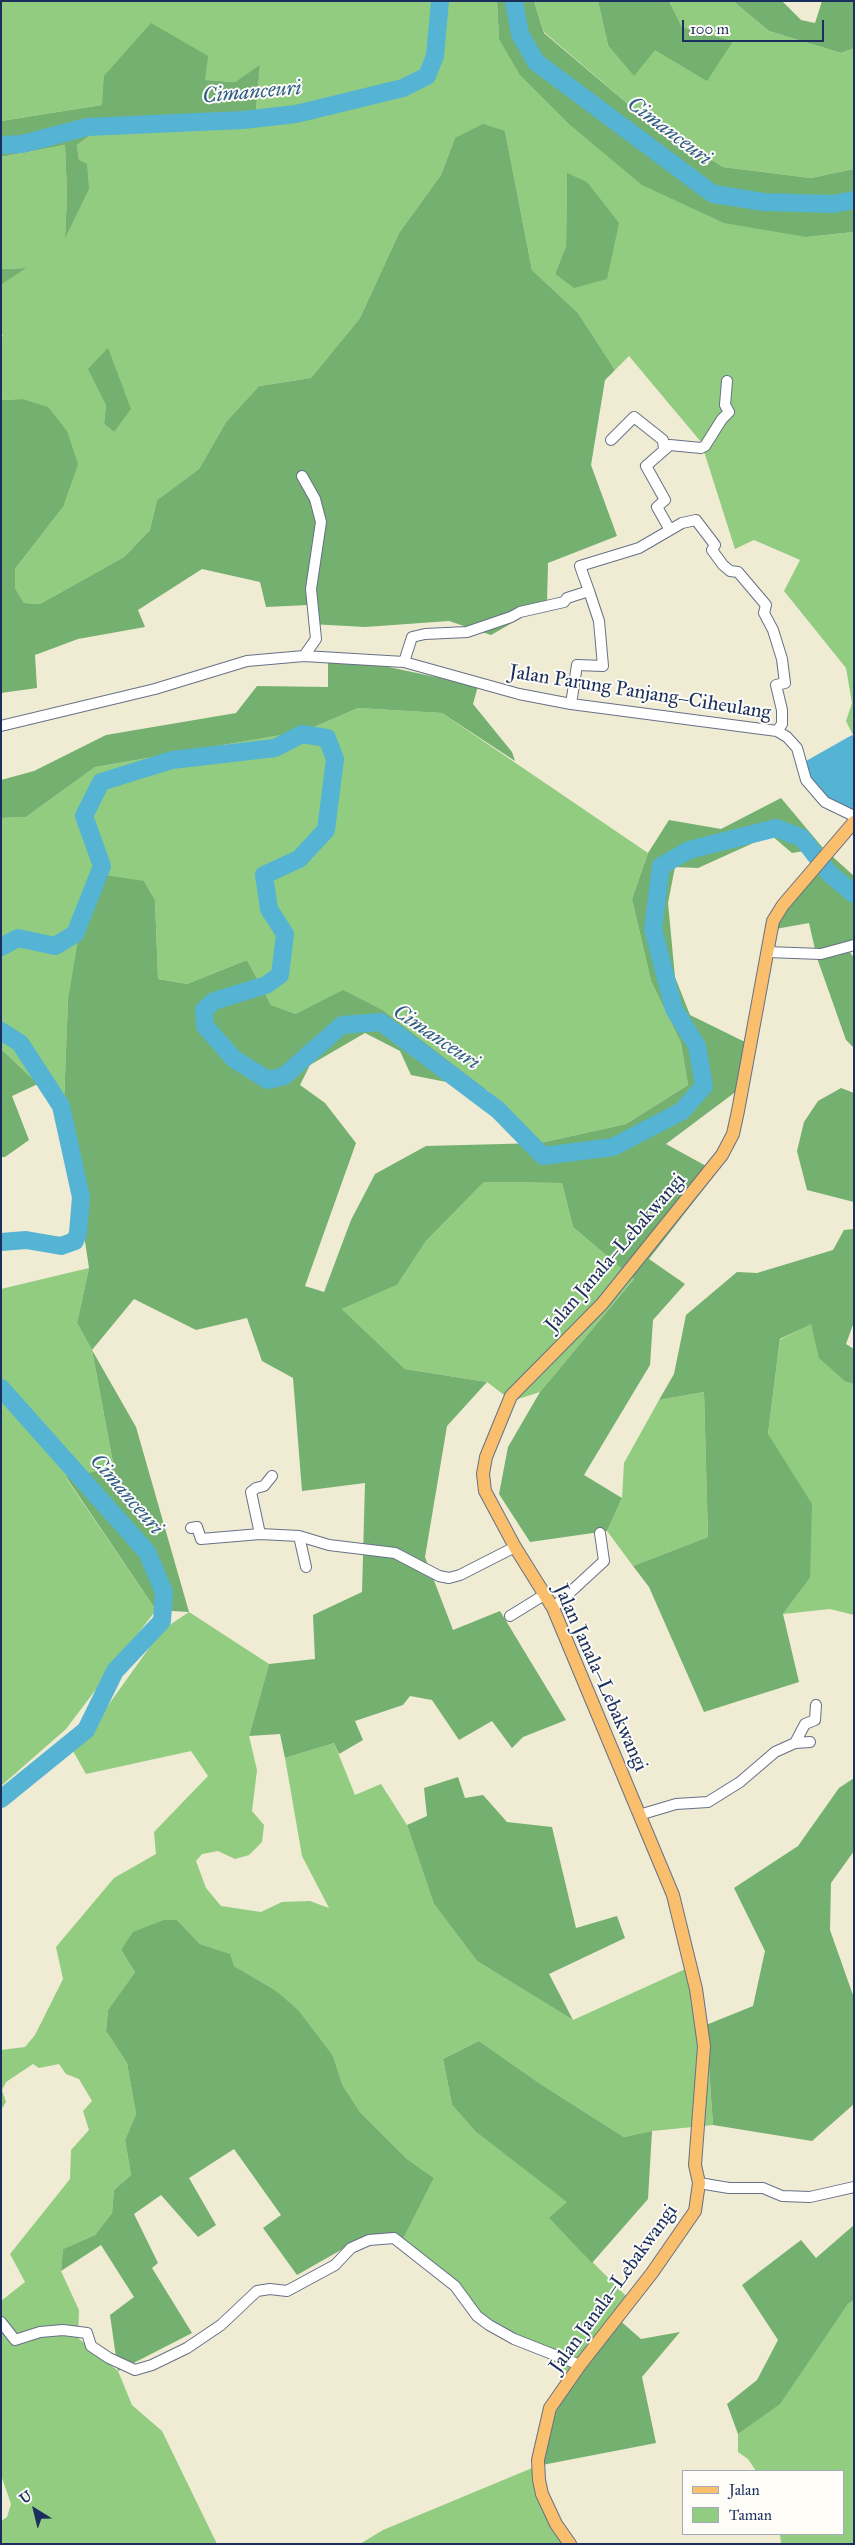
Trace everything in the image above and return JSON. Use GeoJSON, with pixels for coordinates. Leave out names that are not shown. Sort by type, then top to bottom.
{"type":"FeatureCollection","features":[{"type":"Feature","properties":{"kind":"main road","name":"Jalan Janala–Lebakwangi"},"geometry":{"type":"LineString","coordinates":[[570,2544],[556,2524],[542,2494],[538,2460],[550,2408],[580,2365],[652,2273],[695,2211],[699,2183],[695,2165],[704,2046],[696,1989],[673,1895],[553,1608],[515,1548],[485,1491],[483,1474],[486,1457],[511,1396],[602,1304],[722,1155],[733,1134],[773,921],[854,822]]}},
{"type":"Feature","properties":{"kind":"street"},"geometry":{"type":"LineString","coordinates":[[670,530],[658,507],[665,500],[646,466],[670,445],[701,448],[705,446],[722,419],[729,412],[725,405],[727,381]]}},
{"type":"Feature","properties":{"kind":"street"},"geometry":{"type":"LineString","coordinates":[[611,440],[634,417],[663,440],[664,450]]}},
{"type":"Feature","properties":{"kind":"street"},"geometry":{"type":"LineString","coordinates":[[302,476],[315,499],[320,522],[311,595],[316,639],[304,656]]}},
{"type":"Feature","properties":{"kind":"street"},"geometry":{"type":"LineString","coordinates":[[571,704],[577,664],[603,666],[599,621],[580,566],[639,548],[682,523],[696,520],[715,546],[712,550],[723,565],[730,572],[738,572],[766,605],[764,613],[773,630],[782,659],[785,683],[776,685],[782,710],[782,724],[777,731]]}},
{"type":"Feature","properties":{"kind":"street"},"geometry":{"type":"LineString","coordinates":[[404,662],[412,637],[425,634],[467,632],[520,612],[564,602],[567,598],[589,591]]}},
{"type":"Feature","properties":{"kind":"street","name":"Jalan Parung Panjang–Ciheulang"},"geometry":{"type":"LineString","coordinates":[[1,726],[155,689],[246,661],[304,656],[404,662],[518,694],[571,704],[777,731],[787,737],[797,748],[806,780],[825,802],[854,816]]}},
{"type":"Feature","properties":{"kind":"street"},"geometry":{"type":"LineString","coordinates":[[767,952],[821,954],[854,945]]}},
{"type":"Feature","properties":{"kind":"street"},"geometry":{"type":"LineString","coordinates":[[260,1534],[251,1492],[256,1488],[264,1486],[272,1476]]}},
{"type":"Feature","properties":{"kind":"street"},"geometry":{"type":"LineString","coordinates":[[191,1528],[197,1527],[201,1539],[260,1534],[299,1536],[329,1546],[404,1556],[439,1576],[449,1578],[460,1575],[515,1548]]}},
{"type":"Feature","properties":{"kind":"street"},"geometry":{"type":"LineString","coordinates":[[553,1608],[604,1561],[600,1533]]}},
{"type":"Feature","properties":{"kind":"street"},"geometry":{"type":"LineString","coordinates":[[299,1536],[306,1567]]}},
{"type":"Feature","properties":{"kind":"street"},"geometry":{"type":"LineString","coordinates":[[510,1616],[544,1594]]}},
{"type":"Feature","properties":{"kind":"street"},"geometry":{"type":"LineString","coordinates":[[795,1743],[805,1724],[815,1720],[816,1705]]}},
{"type":"Feature","properties":{"kind":"street"},"geometry":{"type":"LineString","coordinates":[[639,1814],[676,1804],[708,1802],[740,1782],[775,1752],[795,1743],[810,1742]]}},
{"type":"Feature","properties":{"kind":"street"},"geometry":{"type":"LineString","coordinates":[[699,2183],[729,2188],[763,2188],[782,2196],[810,2197],[854,2187]]}},
{"type":"Feature","properties":{"kind":"street"},"geometry":{"type":"LineString","coordinates":[[1,2322],[15,2340],[40,2332],[63,2330],[87,2333],[91,2346],[109,2358],[135,2370],[152,2365],[187,2348],[221,2325],[257,2291],[270,2289],[287,2291],[335,2265],[351,2248],[368,2240],[394,2238],[455,2286],[478,2316],[489,2325],[514,2339],[580,2365]]}},
{"type":"Feature","properties":{"kind":"green space"},"geometry":{"type":"Polygon","coordinates":[[[1,1],[497,1],[499,39],[807,237],[854,232],[854,737],[846,721],[852,703],[846,668],[784,591],[800,560],[754,540],[735,549],[701,442],[629,356],[615,370],[578,313],[532,270],[505,131],[455,138],[441,175],[399,233],[360,318],[311,378],[259,386],[226,422],[199,469],[157,500],[150,530],[124,557],[40,604],[24,603],[15,588],[15,569],[63,507],[22,399],[1,400],[1,340],[3,335],[1,335],[1,285],[25,268],[1,269],[1,157],[65,145],[67,195],[65,237],[79,160],[77,145],[100,128],[256,110],[260,66],[235,82],[204,80],[102,105],[1,121],[1,1]],[[567,174],[566,246],[555,274],[575,288],[567,174]],[[106,405],[104,424],[114,432],[106,405]]]}},
{"type":"Feature","properties":{"kind":"green space"},"geometry":{"type":"Polygon","coordinates":[[[497,1],[534,1],[544,33],[641,115],[723,167],[811,178],[854,169],[854,232],[807,237],[724,223],[642,185],[569,124],[520,75],[499,39],[497,1]]]}},
{"type":"Feature","properties":{"kind":"green space"},"geometry":{"type":"Polygon","coordinates":[[[534,1],[598,1],[608,45],[655,50],[733,41],[682,27],[669,1],[733,1],[769,31],[841,53],[854,48],[854,169],[811,178],[723,167],[641,115],[544,32],[534,1]]]}},
{"type":"Feature","properties":{"kind":"green space"},"geometry":{"type":"Polygon","coordinates":[[[598,1],[669,1],[682,27],[733,41],[707,81],[655,50],[634,76],[608,45],[598,1]]]}},
{"type":"Feature","properties":{"kind":"green space"},"geometry":{"type":"Polygon","coordinates":[[[733,1],[782,1],[801,20],[815,23],[822,1],[854,1],[854,48],[841,53],[769,31],[733,1]]]}},
{"type":"Feature","properties":{"kind":"green space"},"geometry":{"type":"Polygon","coordinates":[[[151,23],[208,56],[205,80],[235,82],[260,65],[256,110],[100,128],[77,145],[79,160],[87,164],[89,189],[65,238],[67,195],[65,145],[1,157],[1,121],[102,105],[104,76],[151,23]]]}},
{"type":"Feature","properties":{"kind":"green space"},"geometry":{"type":"Polygon","coordinates":[[[483,124],[505,131],[532,270],[578,313],[615,370],[605,380],[591,465],[617,536],[548,563],[547,603],[491,635],[449,621],[365,627],[311,624],[308,605],[266,607],[260,582],[202,569],[138,610],[145,627],[78,639],[35,655],[37,688],[1,693],[1,400],[22,399],[48,407],[67,431],[78,464],[63,507],[15,569],[15,588],[24,603],[40,604],[124,557],[150,530],[157,500],[199,469],[226,422],[259,386],[311,378],[360,318],[399,233],[441,175],[455,138],[483,124]]]}},
{"type":"Feature","properties":{"kind":"green space"},"geometry":{"type":"Polygon","coordinates":[[[567,173],[587,182],[619,223],[607,279],[574,288],[555,274],[566,246],[567,173]]]}},
{"type":"Feature","properties":{"kind":"green space"},"geometry":{"type":"Polygon","coordinates":[[[26,268],[1,285],[1,269],[26,268]]]}},
{"type":"Feature","properties":{"kind":"green space"},"geometry":{"type":"Polygon","coordinates":[[[108,348],[131,409],[114,432],[104,424],[106,405],[88,369],[108,348]]]}},
{"type":"Feature","properties":{"kind":"green space"},"geometry":{"type":"Polygon","coordinates":[[[328,661],[365,662],[478,686],[473,704],[512,752],[515,761],[442,713],[358,708],[305,731],[95,767],[26,817],[1,818],[1,780],[34,771],[106,735],[236,713],[257,686],[328,687],[328,661]]]}},
{"type":"Feature","properties":{"kind":"green space"},"geometry":{"type":"Polygon","coordinates":[[[358,708],[442,713],[648,853],[632,899],[651,981],[681,1043],[688,1085],[626,1124],[540,1143],[487,1090],[384,1011],[296,1014],[271,1005],[247,960],[187,984],[158,979],[155,900],[144,881],[68,1000],[64,1103],[38,1084],[1,1049],[1,818],[26,817],[95,767],[305,731],[358,708]]]}},
{"type":"Feature","properties":{"kind":"green space"},"geometry":{"type":"Polygon","coordinates":[[[781,798],[823,848],[792,853],[771,835],[698,868],[675,867],[668,903],[675,977],[690,1015],[747,1043],[746,1084],[666,1144],[717,1172],[649,1259],[685,1284],[653,1320],[650,1365],[584,1475],[622,1498],[607,1531],[530,1542],[499,1494],[508,1447],[540,1392],[634,1279],[573,1227],[562,1183],[484,1182],[426,1241],[397,1285],[342,1309],[405,1369],[487,1382],[447,1426],[425,1557],[453,1630],[500,1611],[566,1720],[523,1737],[512,1748],[492,1721],[459,1740],[432,1700],[410,1696],[403,1705],[355,1721],[363,1740],[339,1754],[334,1743],[285,1758],[280,1734],[249,1736],[269,1664],[315,1659],[313,1615],[362,1592],[365,1483],[302,1491],[293,1378],[262,1361],[247,1318],[196,1330],[134,1299],[92,1350],[77,1323],[89,1268],[64,1103],[68,1000],[81,922],[104,875],[144,881],[155,900],[158,979],[187,984],[247,960],[271,1005],[296,1014],[343,990],[384,1011],[487,1090],[411,1075],[400,1051],[365,1033],[310,1065],[300,1085],[325,1103],[356,1143],[305,1286],[324,1292],[351,1220],[375,1174],[426,1146],[540,1143],[626,1124],[688,1085],[681,1043],[651,981],[632,899],[648,853],[669,820],[721,829],[781,798]]]}},
{"type":"Feature","properties":{"kind":"green space"},"geometry":{"type":"Polygon","coordinates":[[[823,848],[854,876],[854,951],[850,952],[854,958],[854,1048],[846,1040],[817,958],[809,923],[770,930],[823,848]]]}},
{"type":"Feature","properties":{"kind":"green space"},"geometry":{"type":"Polygon","coordinates":[[[1,1049],[38,1084],[12,1096],[29,1140],[5,1157],[1,1157],[1,1049]]]}},
{"type":"Feature","properties":{"kind":"green space"},"geometry":{"type":"Polygon","coordinates":[[[841,1088],[854,1093],[854,1202],[807,1190],[797,1151],[804,1122],[818,1101],[841,1088]]]}},
{"type":"Feature","properties":{"kind":"green space"},"geometry":{"type":"Polygon","coordinates":[[[484,1182],[562,1183],[573,1227],[634,1279],[540,1392],[512,1401],[487,1382],[405,1369],[342,1309],[397,1285],[426,1241],[484,1182]]]}},
{"type":"Feature","properties":{"kind":"green space"},"geometry":{"type":"Polygon","coordinates":[[[854,1229],[854,1322],[846,1344],[854,1349],[854,1384],[846,1382],[819,1358],[811,1324],[780,1339],[768,1434],[812,1504],[810,1578],[783,1614],[799,1682],[704,1712],[649,1587],[633,1566],[708,1537],[704,1392],[659,1400],[674,1374],[686,1315],[737,1272],[757,1273],[833,1250],[844,1230],[854,1229]]]}},
{"type":"Feature","properties":{"kind":"green space"},"geometry":{"type":"Polygon","coordinates":[[[89,1268],[77,1323],[92,1350],[114,1468],[66,1478],[156,1610],[66,1729],[1,1786],[1,1289],[89,1268]]]}},
{"type":"Feature","properties":{"kind":"green space"},"geometry":{"type":"Polygon","coordinates":[[[811,1323],[846,1382],[854,1384],[854,1615],[830,1609],[783,1614],[810,1578],[768,1434],[780,1340],[811,1323]]]}},
{"type":"Feature","properties":{"kind":"green space"},"geometry":{"type":"Polygon","coordinates":[[[92,1350],[136,1427],[189,1612],[156,1610],[66,1477],[114,1468],[92,1350]]]}},
{"type":"Feature","properties":{"kind":"green space"},"geometry":{"type":"Polygon","coordinates":[[[704,1392],[708,1537],[633,1566],[607,1531],[622,1498],[624,1463],[659,1400],[704,1392]]]}},
{"type":"Feature","properties":{"kind":"green space"},"geometry":{"type":"Polygon","coordinates":[[[189,1612],[269,1664],[249,1736],[257,1770],[252,1811],[264,1825],[262,1842],[249,1855],[235,1859],[218,1851],[202,1854],[196,1861],[206,1888],[221,1906],[261,1912],[282,1902],[310,1901],[329,1908],[302,1856],[285,1758],[334,1743],[355,1795],[381,1784],[407,1825],[434,1904],[477,1961],[573,2020],[692,1966],[706,2025],[713,2125],[652,2131],[624,2137],[542,2085],[479,2041],[443,2059],[452,2105],[476,2132],[568,2202],[550,2219],[630,2300],[570,2373],[486,2319],[400,2245],[434,2178],[407,2159],[360,2112],[343,2086],[333,2056],[275,1990],[234,1966],[229,1954],[200,1944],[177,1920],[121,1950],[135,1972],[108,2010],[106,2031],[127,2063],[136,2114],[125,2140],[131,2175],[114,2190],[112,2213],[95,2235],[63,2249],[61,2271],[79,2310],[78,2338],[118,2371],[132,2405],[162,2431],[217,2544],[1,2544],[1,2521],[7,2517],[11,2504],[1,2475],[1,2301],[25,2282],[10,2254],[70,2179],[71,2150],[89,2130],[83,2111],[92,2101],[79,2079],[66,2074],[59,2064],[39,2068],[33,2064],[6,2082],[2,2090],[6,2102],[1,2110],[1,2050],[25,2047],[35,2035],[63,1979],[56,1947],[114,1878],[156,1854],[154,1832],[208,1776],[191,1751],[86,1774],[69,1744],[94,1725],[162,1630],[189,1612]]]}},
{"type":"Feature","properties":{"kind":"green space"},"geometry":{"type":"Polygon","coordinates":[[[458,1777],[465,1798],[483,1795],[507,1822],[552,1827],[576,1928],[617,1916],[625,1938],[549,1974],[573,2020],[477,1961],[434,1904],[407,1825],[427,1816],[424,1788],[458,1777]]]}},
{"type":"Feature","properties":{"kind":"green space"},"geometry":{"type":"Polygon","coordinates":[[[854,1778],[854,1851],[831,1883],[830,1930],[854,1998],[854,2104],[812,2141],[713,2125],[706,2025],[753,2006],[765,1951],[734,1888],[798,1846],[839,1788],[854,1778]]]}},
{"type":"Feature","properties":{"kind":"green space"},"geometry":{"type":"Polygon","coordinates":[[[164,1920],[177,1920],[200,1944],[230,1954],[234,1966],[275,1990],[298,2010],[333,2056],[343,2086],[360,2112],[407,2159],[434,2178],[400,2245],[386,2237],[362,2238],[297,2275],[263,2228],[281,2215],[234,2149],[189,2178],[216,2225],[198,2237],[161,2195],[134,2214],[158,2263],[152,2268],[192,2333],[118,2371],[110,2315],[134,2297],[101,2245],[61,2271],[63,2249],[95,2235],[112,2213],[114,2190],[131,2175],[125,2140],[136,2114],[127,2063],[106,2031],[108,2010],[135,1972],[121,1950],[133,1932],[164,1920]]]}},
{"type":"Feature","properties":{"kind":"green space"},"geometry":{"type":"Polygon","coordinates":[[[479,2041],[542,2085],[624,2137],[652,2131],[648,2199],[592,2263],[549,2218],[567,2202],[476,2132],[452,2105],[443,2059],[479,2041]]]}},
{"type":"Feature","properties":{"kind":"green space"},"geometry":{"type":"Polygon","coordinates":[[[854,2225],[854,2300],[848,2304],[780,2404],[738,2434],[727,2404],[757,2380],[778,2340],[742,2285],[801,2240],[816,2258],[854,2225]]]}},
{"type":"Feature","properties":{"kind":"green space"},"geometry":{"type":"Polygon","coordinates":[[[854,2300],[854,2544],[781,2544],[780,2535],[845,2535],[845,2470],[755,2470],[748,2459],[738,2452],[738,2434],[780,2403],[848,2304],[854,2300]]]}},
{"type":"Feature","properties":{"kind":"green space"},"geometry":{"type":"Polygon","coordinates":[[[617,2318],[641,2339],[680,2332],[642,2377],[656,2443],[537,2466],[570,2373],[617,2318]]]}},
{"type":"Feature","properties":{"kind":"green space"},"geometry":{"type":"Polygon","coordinates":[[[537,2466],[551,2510],[577,2544],[360,2544],[383,2530],[537,2466]]]}},
{"type":"Feature","properties":{"kind":"water"},"geometry":{"type":"Polygon","coordinates":[[[852,735],[854,737],[854,811],[829,806],[799,765],[852,735]]]}},
{"type":"Feature","properties":{"kind":"waterway","name":"Cimanceuri"},"geometry":{"type":"LineString","coordinates":[[1,145],[22,144],[87,127],[243,120],[296,114],[403,88],[427,76],[435,56],[440,1]]}},
{"type":"Feature","properties":{"kind":"waterway","name":"Cimanceuri"},"geometry":{"type":"LineString","coordinates":[[514,1],[520,34],[536,62],[713,194],[764,202],[833,204],[854,200]]}},
{"type":"Feature","properties":{"kind":"waterway","name":"Cimanceuri"},"geometry":{"type":"LineString","coordinates":[[1,947],[18,938],[55,946],[75,934],[102,866],[84,816],[101,782],[172,760],[275,748],[302,734],[327,738],[335,759],[326,830],[299,859],[264,875],[269,909],[285,934],[280,975],[266,985],[214,1001],[204,1010],[205,1026],[234,1059],[268,1080],[284,1076],[342,1025],[381,1022],[498,1110],[543,1156],[613,1147],[682,1111],[704,1086],[697,1046],[674,1009],[653,929],[661,866],[689,850],[776,828],[802,838],[830,874],[854,894]]}},
{"type":"Feature","properties":{"kind":"waterway","name":"Cimanceuri"},"geometry":{"type":"LineString","coordinates":[[1,1031],[20,1043],[61,1106],[81,1197],[78,1233],[75,1241],[61,1246],[26,1240],[1,1242]]}},
{"type":"Feature","properties":{"kind":"waterway","name":"Cimanceuri"},"geometry":{"type":"LineString","coordinates":[[1,1388],[147,1552],[164,1592],[162,1621],[115,1671],[86,1730],[1,1799]]}}]}
